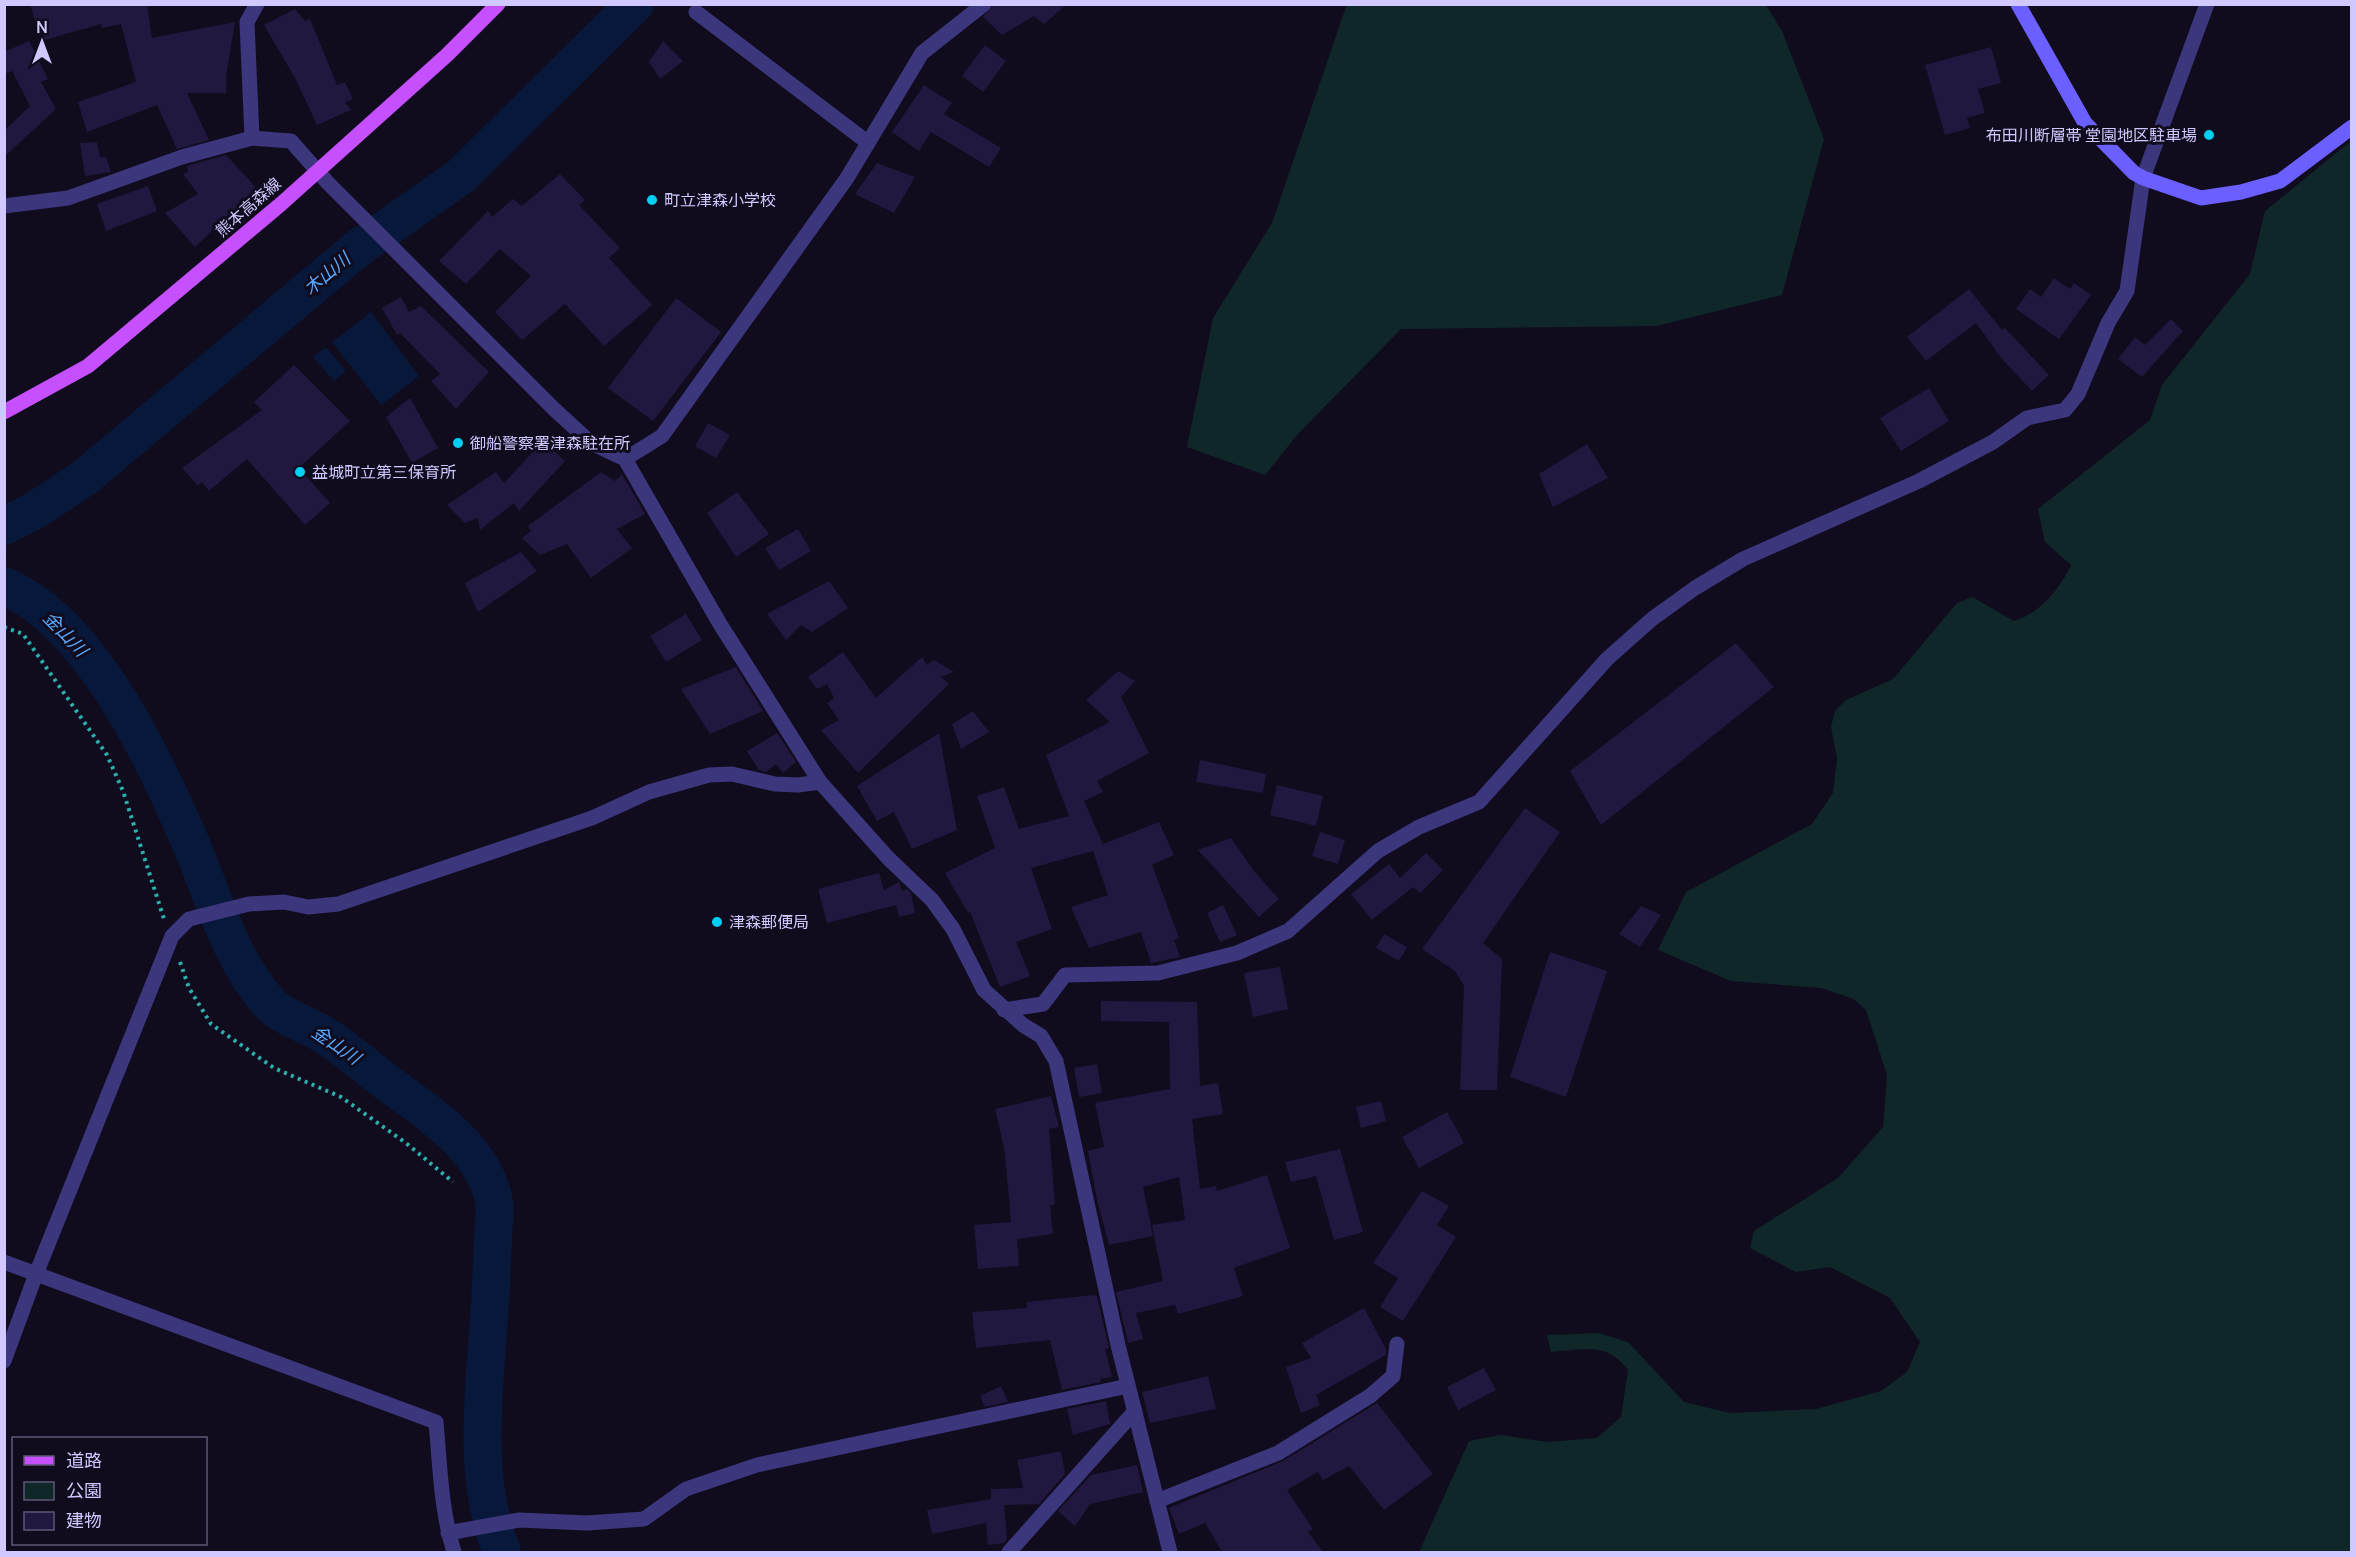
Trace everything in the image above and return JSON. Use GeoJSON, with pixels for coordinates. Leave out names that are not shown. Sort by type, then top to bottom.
{"type":"FeatureCollection","features":[{"type":"Feature","properties":{"kind":"main road","name":"熊本高森線"},"geometry":{"type":"LineString","coordinates":[[4,412],[88,366],[317,171],[447,55],[498,4]]}},
{"type":"Feature","properties":{"kind":"street"},"geometry":{"type":"LineString","coordinates":[[252,138],[247,22],[257,4]]}},
{"type":"Feature","properties":{"kind":"street"},"geometry":{"type":"LineString","coordinates":[[625,459],[662,436],[821,215],[922,53],[984,4]]}},
{"type":"Feature","properties":{"kind":"street"},"geometry":{"type":"LineString","coordinates":[[2018,4],[2085,123],[2134,173],[2143,178],[2201,198],[2241,192],[2280,182],[2352,127]]}},
{"type":"Feature","properties":{"kind":"street"},"geometry":{"type":"LineString","coordinates":[[1004,1010],[1044,1004],[1065,975],[1158,973],[1237,953],[1288,931],[1378,850],[1419,827],[1479,802],[1607,659],[1652,619],[1695,588],[1743,559],[1919,481],[1993,442],[2027,418],[2065,410],[2078,394],[2108,323],[2127,291],[2143,178],[2207,4]]}},
{"type":"Feature","properties":{"kind":"street"},"geometry":{"type":"LineString","coordinates":[[696,12],[867,142]]}},
{"type":"Feature","properties":{"kind":"street"},"geometry":{"type":"LineString","coordinates":[[4,206],[68,198],[182,157],[252,138],[291,141],[328,183],[403,260],[591,443],[625,459],[720,624],[820,782],[888,858],[932,900],[953,929],[984,990],[1004,1010],[1041,1036],[1056,1060],[1128,1386],[1170,1552]]}},
{"type":"Feature","properties":{"kind":"street"},"geometry":{"type":"LineString","coordinates":[[4,1361],[36,1274],[172,936],[189,919],[249,904],[284,902],[308,907],[338,904],[592,818],[649,792],[710,775],[732,774],[775,784],[798,785],[820,782]]}},
{"type":"Feature","properties":{"kind":"street"},"geometry":{"type":"LineString","coordinates":[[4,1262],[436,1422],[448,1533],[454,1552]]}},
{"type":"Feature","properties":{"kind":"street"},"geometry":{"type":"LineString","coordinates":[[1157,1501],[1278,1453],[1370,1396],[1393,1376],[1397,1344]]}},
{"type":"Feature","properties":{"kind":"street"},"geometry":{"type":"LineString","coordinates":[[448,1533],[464,1528],[519,1520],[587,1523],[644,1519],[686,1489],[757,1465],[1128,1386]]}},
{"type":"Feature","properties":{"kind":"street"},"geometry":{"type":"LineString","coordinates":[[1009,1552],[1135,1411]]}},
{"type":"Feature","properties":{"kind":"green space"},"geometry":{"type":"Polygon","coordinates":[[[1347,4],[1766,5],[1782,31],[1824,139],[1782,295],[1656,326],[1401,329],[1298,434],[1265,475],[1187,447],[1213,318],[1272,223],[1347,4]]]}},
{"type":"Feature","properties":{"kind":"green space"},"geometry":{"type":"Polygon","coordinates":[[[2351,141],[2351,1552],[1419,1552],[1469,1441],[1500,1435],[1547,1442],[1597,1438],[1621,1417],[1628,1370],[1620,1361],[1603,1351],[1594,1349],[1551,1352],[1547,1335],[1598,1333],[1628,1342],[1684,1402],[1730,1413],[1816,1409],[1881,1391],[1907,1372],[1920,1342],[1890,1298],[1830,1267],[1796,1272],[1750,1248],[1754,1231],[1838,1178],[1883,1127],[1887,1075],[1866,1010],[1854,999],[1821,988],[1731,981],[1658,950],[1686,892],[1812,824],[1833,793],[1837,759],[1831,727],[1835,711],[1846,700],[1893,679],[1957,603],[1972,597],[2014,621],[2032,613],[2055,591],[2071,565],[2045,542],[2038,509],[2150,420],[2162,385],[2250,274],[2265,211],[2351,141]]]}},
{"type":"Feature","properties":{"kind":"water"},"geometry":{"type":"Polygon","coordinates":[[[371,312],[419,376],[381,405],[332,342],[371,312]]]}},
{"type":"Feature","properties":{"kind":"water"},"geometry":{"type":"Polygon","coordinates":[[[326,347],[346,371],[334,381],[313,357],[326,347]]]}},
{"type":"Feature","properties":{"kind":"building"},"geometry":{"type":"Polygon","coordinates":[[[30,4],[147,4],[152,38],[235,22],[226,76],[226,93],[187,93],[209,140],[177,149],[157,105],[87,132],[78,102],[136,82],[121,24],[102,28],[101,24],[41,41],[30,4]]]}},
{"type":"Feature","properties":{"kind":"building"},"geometry":{"type":"Polygon","coordinates":[[[993,4],[1067,4],[1044,24],[1034,16],[1002,35],[983,17],[993,4]]]}},
{"type":"Feature","properties":{"kind":"building"},"geometry":{"type":"Polygon","coordinates":[[[295,9],[305,21],[310,19],[337,85],[345,82],[353,99],[345,102],[351,110],[317,125],[295,78],[264,25],[295,9]]]}},
{"type":"Feature","properties":{"kind":"building"},"geometry":{"type":"Polygon","coordinates":[[[29,41],[48,79],[41,82],[56,109],[4,157],[4,131],[30,106],[12,71],[4,74],[4,52],[29,41]]]}},
{"type":"Feature","properties":{"kind":"building"},"geometry":{"type":"Polygon","coordinates":[[[663,41],[683,61],[660,79],[649,62],[663,41]]]}},
{"type":"Feature","properties":{"kind":"building"},"geometry":{"type":"Polygon","coordinates":[[[985,45],[1006,61],[983,92],[962,76],[985,45]]]}},
{"type":"Feature","properties":{"kind":"building"},"geometry":{"type":"Polygon","coordinates":[[[1991,47],[2001,83],[1978,89],[1985,113],[1967,118],[1970,128],[1945,135],[1925,65],[1991,47]]]}},
{"type":"Feature","properties":{"kind":"building"},"geometry":{"type":"Polygon","coordinates":[[[924,85],[952,103],[944,114],[1001,148],[989,167],[931,132],[919,151],[892,132],[924,85]]]}},
{"type":"Feature","properties":{"kind":"building"},"geometry":{"type":"Polygon","coordinates":[[[97,142],[100,157],[106,157],[111,172],[85,176],[80,143],[97,142]]]}},
{"type":"Feature","properties":{"kind":"building"},"geometry":{"type":"Polygon","coordinates":[[[226,155],[262,194],[238,213],[235,209],[195,247],[165,213],[198,194],[183,174],[188,172],[187,166],[226,155]]]}},
{"type":"Feature","properties":{"kind":"building"},"geometry":{"type":"Polygon","coordinates":[[[877,163],[915,177],[894,213],[855,194],[877,163]]]}},
{"type":"Feature","properties":{"kind":"building"},"geometry":{"type":"Polygon","coordinates":[[[560,174],[585,200],[579,205],[620,248],[609,258],[652,305],[604,346],[565,304],[522,340],[495,312],[531,276],[500,249],[466,284],[439,261],[488,211],[492,217],[513,199],[522,206],[560,174]]]}},
{"type":"Feature","properties":{"kind":"building"},"geometry":{"type":"Polygon","coordinates":[[[148,186],[157,211],[106,231],[97,204],[148,186]]]}},
{"type":"Feature","properties":{"kind":"building"},"geometry":{"type":"Polygon","coordinates":[[[2054,278],[2070,289],[2074,283],[2091,295],[2059,339],[2016,309],[2030,289],[2041,297],[2054,278]]]}},
{"type":"Feature","properties":{"kind":"building"},"geometry":{"type":"Polygon","coordinates":[[[1969,289],[2002,330],[2004,327],[2049,375],[2032,391],[2002,359],[1976,323],[1926,361],[1907,337],[1969,289]]]}},
{"type":"Feature","properties":{"kind":"building"},"geometry":{"type":"Polygon","coordinates":[[[401,297],[409,312],[421,306],[489,372],[456,409],[431,381],[440,374],[400,333],[397,335],[382,308],[401,297]]]}},
{"type":"Feature","properties":{"kind":"building"},"geometry":{"type":"Polygon","coordinates":[[[676,298],[721,332],[653,421],[608,388],[676,298]]]}},
{"type":"Feature","properties":{"kind":"building"},"geometry":{"type":"Polygon","coordinates":[[[2171,319],[2183,331],[2142,377],[2118,359],[2135,337],[2145,345],[2171,319]]]}},
{"type":"Feature","properties":{"kind":"building"},"geometry":{"type":"Polygon","coordinates":[[[294,365],[350,421],[299,468],[330,503],[305,525],[247,459],[209,491],[202,482],[198,486],[182,468],[262,410],[254,402],[294,365]]]}},
{"type":"Feature","properties":{"kind":"building"},"geometry":{"type":"Polygon","coordinates":[[[1929,388],[1949,421],[1901,451],[1880,418],[1929,388]]]}},
{"type":"Feature","properties":{"kind":"building"},"geometry":{"type":"Polygon","coordinates":[[[410,398],[438,448],[412,463],[386,417],[410,398]]]}},
{"type":"Feature","properties":{"kind":"building"},"geometry":{"type":"Polygon","coordinates":[[[708,423],[730,435],[716,458],[695,446],[708,423]]]}},
{"type":"Feature","properties":{"kind":"building"},"geometry":{"type":"Polygon","coordinates":[[[543,441],[565,461],[519,511],[514,503],[480,530],[478,518],[465,523],[447,505],[496,472],[504,483],[543,441]]]}},
{"type":"Feature","properties":{"kind":"building"},"geometry":{"type":"Polygon","coordinates":[[[1587,444],[1608,478],[1553,507],[1539,474],[1587,444]]]}},
{"type":"Feature","properties":{"kind":"building"},"geometry":{"type":"Polygon","coordinates":[[[601,472],[615,481],[622,474],[645,514],[617,529],[632,548],[591,578],[567,544],[540,555],[522,538],[531,531],[528,526],[601,472]]]}},
{"type":"Feature","properties":{"kind":"building"},"geometry":{"type":"Polygon","coordinates":[[[737,492],[769,534],[736,557],[707,513],[737,492]]]}},
{"type":"Feature","properties":{"kind":"building"},"geometry":{"type":"Polygon","coordinates":[[[798,529],[811,551],[779,570],[765,548],[798,529]]]}},
{"type":"Feature","properties":{"kind":"building"},"geometry":{"type":"Polygon","coordinates":[[[521,552],[537,571],[478,612],[465,583],[521,552]]]}},
{"type":"Feature","properties":{"kind":"building"},"geometry":{"type":"Polygon","coordinates":[[[829,581],[848,608],[812,632],[801,625],[786,640],[767,614],[829,581]]]}},
{"type":"Feature","properties":{"kind":"building"},"geometry":{"type":"Polygon","coordinates":[[[686,614],[702,640],[666,662],[650,636],[686,614]]]}},
{"type":"Feature","properties":{"kind":"building"},"geometry":{"type":"Polygon","coordinates":[[[1736,643],[1774,687],[1601,825],[1570,771],[1736,643]]]}},
{"type":"Feature","properties":{"kind":"building"},"geometry":{"type":"Polygon","coordinates":[[[843,652],[876,698],[922,657],[927,665],[934,660],[954,672],[941,677],[949,684],[858,773],[821,730],[839,720],[827,703],[834,698],[827,684],[817,689],[808,677],[843,652]]]}},
{"type":"Feature","properties":{"kind":"building"},"geometry":{"type":"Polygon","coordinates":[[[736,667],[763,711],[710,734],[681,689],[736,667]]]}},
{"type":"Feature","properties":{"kind":"building"},"geometry":{"type":"Polygon","coordinates":[[[1118,671],[1135,681],[1121,697],[1149,753],[1097,781],[1103,792],[1084,801],[1103,844],[1159,822],[1174,855],[1152,865],[1179,938],[1174,940],[1180,957],[1151,963],[1141,932],[1089,948],[1071,907],[1108,895],[1093,851],[1031,868],[1052,929],[1016,942],[1030,976],[1000,987],[970,912],[968,913],[945,873],[995,848],[977,796],[1004,787],[1019,829],[1069,816],[1046,755],[1110,722],[1086,700],[1118,671]]]}},
{"type":"Feature","properties":{"kind":"building"},"geometry":{"type":"Polygon","coordinates":[[[973,711],[989,732],[961,749],[952,724],[973,711]]]}},
{"type":"Feature","properties":{"kind":"building"},"geometry":{"type":"Polygon","coordinates":[[[777,733],[796,762],[783,773],[776,764],[766,772],[759,770],[747,751],[777,733]]]}},
{"type":"Feature","properties":{"kind":"building"},"geometry":{"type":"Polygon","coordinates":[[[939,733],[957,830],[912,849],[894,812],[877,821],[857,786],[939,733]]]}},
{"type":"Feature","properties":{"kind":"building"},"geometry":{"type":"Polygon","coordinates":[[[1200,760],[1266,774],[1263,793],[1196,782],[1200,760]]]}},
{"type":"Feature","properties":{"kind":"building"},"geometry":{"type":"Polygon","coordinates":[[[1277,785],[1323,796],[1316,826],[1270,815],[1277,785]]]}},
{"type":"Feature","properties":{"kind":"building"},"geometry":{"type":"Polygon","coordinates":[[[1525,808],[1560,832],[1483,943],[1502,959],[1497,1090],[1460,1090],[1464,986],[1455,971],[1422,949],[1525,808]]]}},
{"type":"Feature","properties":{"kind":"building"},"geometry":{"type":"Polygon","coordinates":[[[1320,832],[1345,840],[1338,864],[1312,856],[1320,832]]]}},
{"type":"Feature","properties":{"kind":"building"},"geometry":{"type":"Polygon","coordinates":[[[1231,838],[1254,871],[1279,899],[1259,917],[1198,850],[1231,838]]]}},
{"type":"Feature","properties":{"kind":"building"},"geometry":{"type":"Polygon","coordinates":[[[1426,853],[1443,870],[1420,893],[1413,887],[1372,920],[1351,894],[1389,864],[1400,878],[1426,853]]]}},
{"type":"Feature","properties":{"kind":"building"},"geometry":{"type":"Polygon","coordinates":[[[879,873],[884,890],[899,882],[902,891],[907,889],[911,893],[915,913],[899,917],[896,905],[827,923],[818,889],[879,873]]]}},
{"type":"Feature","properties":{"kind":"building"},"geometry":{"type":"Polygon","coordinates":[[[1223,905],[1237,935],[1220,942],[1207,913],[1223,905]]]}},
{"type":"Feature","properties":{"kind":"building"},"geometry":{"type":"Polygon","coordinates":[[[1641,906],[1661,915],[1640,947],[1619,934],[1641,906]]]}},
{"type":"Feature","properties":{"kind":"building"},"geometry":{"type":"Polygon","coordinates":[[[1384,934],[1407,947],[1399,961],[1376,948],[1384,934]]]}},
{"type":"Feature","properties":{"kind":"building"},"geometry":{"type":"Polygon","coordinates":[[[1550,952],[1607,971],[1566,1097],[1510,1077],[1550,952]]]}},
{"type":"Feature","properties":{"kind":"building"},"geometry":{"type":"Polygon","coordinates":[[[1280,967],[1288,1009],[1253,1017],[1244,973],[1280,967]]]}},
{"type":"Feature","properties":{"kind":"building"},"geometry":{"type":"Polygon","coordinates":[[[1101,1001],[1197,1002],[1200,1086],[1218,1083],[1223,1114],[1192,1119],[1200,1189],[1216,1186],[1217,1191],[1267,1175],[1290,1248],[1234,1268],[1243,1296],[1178,1314],[1175,1305],[1136,1313],[1143,1339],[1128,1343],[1116,1292],[1163,1281],[1152,1225],[1185,1220],[1179,1177],[1143,1187],[1153,1236],[1109,1245],[1097,1200],[1088,1151],[1104,1147],[1095,1103],[1170,1089],[1169,1022],[1101,1021],[1101,1001]]]}},
{"type":"Feature","properties":{"kind":"building"},"geometry":{"type":"Polygon","coordinates":[[[1097,1064],[1102,1093],[1079,1097],[1074,1068],[1097,1064]]]}},
{"type":"Feature","properties":{"kind":"building"},"geometry":{"type":"Polygon","coordinates":[[[1051,1096],[1059,1127],[1049,1129],[1055,1205],[1050,1205],[1053,1234],[1017,1239],[1019,1266],[978,1269],[974,1225],[1011,1222],[1005,1152],[995,1109],[1051,1096]]]}},
{"type":"Feature","properties":{"kind":"building"},"geometry":{"type":"Polygon","coordinates":[[[1381,1101],[1386,1121],[1361,1128],[1356,1107],[1381,1101]]]}},
{"type":"Feature","properties":{"kind":"building"},"geometry":{"type":"Polygon","coordinates":[[[1447,1112],[1464,1143],[1419,1168],[1402,1137],[1447,1112]]]}},
{"type":"Feature","properties":{"kind":"building"},"geometry":{"type":"Polygon","coordinates":[[[1340,1149],[1363,1232],[1334,1240],[1316,1176],[1291,1182],[1285,1162],[1340,1149]]]}},
{"type":"Feature","properties":{"kind":"building"},"geometry":{"type":"Polygon","coordinates":[[[1422,1191],[1449,1206],[1437,1225],[1456,1237],[1403,1321],[1380,1307],[1398,1278],[1373,1263],[1422,1191]]]}},
{"type":"Feature","properties":{"kind":"building"},"geometry":{"type":"Polygon","coordinates":[[[1097,1296],[1109,1348],[1105,1349],[1112,1377],[1100,1379],[1101,1382],[1062,1390],[1050,1340],[976,1348],[972,1312],[1027,1308],[1027,1302],[1097,1296]]]}},
{"type":"Feature","properties":{"kind":"building"},"geometry":{"type":"Polygon","coordinates":[[[1364,1308],[1386,1349],[1386,1355],[1316,1395],[1320,1405],[1301,1413],[1286,1367],[1311,1358],[1302,1343],[1364,1308]]]}},
{"type":"Feature","properties":{"kind":"building"},"geometry":{"type":"Polygon","coordinates":[[[1484,1368],[1496,1390],[1458,1410],[1447,1387],[1484,1368]]]}},
{"type":"Feature","properties":{"kind":"building"},"geometry":{"type":"Polygon","coordinates":[[[1208,1376],[1216,1409],[1150,1423],[1142,1392],[1208,1376]]]}},
{"type":"Feature","properties":{"kind":"building"},"geometry":{"type":"Polygon","coordinates":[[[1001,1386],[1008,1402],[985,1407],[980,1396],[1001,1386]]]}},
{"type":"Feature","properties":{"kind":"building"},"geometry":{"type":"Polygon","coordinates":[[[1106,1401],[1110,1424],[1073,1435],[1067,1409],[1106,1401]]]}},
{"type":"Feature","properties":{"kind":"building"},"geometry":{"type":"Polygon","coordinates":[[[1377,1403],[1433,1474],[1384,1510],[1349,1466],[1323,1480],[1318,1472],[1287,1490],[1313,1529],[1308,1532],[1323,1552],[1222,1552],[1205,1523],[1179,1534],[1169,1508],[1283,1461],[1377,1403]]]}},
{"type":"Feature","properties":{"kind":"building"},"geometry":{"type":"Polygon","coordinates":[[[1061,1451],[1065,1474],[1039,1504],[1004,1505],[1007,1539],[1004,1543],[988,1545],[986,1523],[932,1534],[927,1510],[991,1499],[991,1489],[1023,1488],[1017,1460],[1061,1451]]]}},
{"type":"Feature","properties":{"kind":"building"},"geometry":{"type":"Polygon","coordinates":[[[1137,1465],[1143,1492],[1090,1504],[1075,1526],[1058,1511],[1091,1475],[1137,1465]]]}},
{"type":"Feature","properties":{"kind":"waterway","name":"木山川"},"geometry":{"type":"LineString","coordinates":[[4,526],[34,511],[84,478],[357,249],[461,176],[635,4]]}},
{"type":"Feature","properties":{"kind":"waterway","name":"金山川"},"geometry":{"type":"LineString","coordinates":[[4,586],[35,604],[64,629],[90,659],[115,694],[137,731],[174,804],[222,923],[242,965],[269,1003],[332,1040],[420,1106],[454,1134],[481,1167],[490,1186],[495,1207],[483,1406],[483,1466],[493,1524],[502,1552]]}},
{"type":"Feature","properties":{"kind":"place","name":"布田川断層帯 堂園地区駐車場"},"geometry":{"type":"Point","coordinates":[2209,135]}},
{"type":"Feature","properties":{"kind":"place","name":"町立津森小学校"},"geometry":{"type":"Point","coordinates":[652,200]}},
{"type":"Feature","properties":{"kind":"place","name":"御船警察署津森駐在所"},"geometry":{"type":"Point","coordinates":[458,443]}},
{"type":"Feature","properties":{"kind":"place","name":"益城町立第三保育所"},"geometry":{"type":"Point","coordinates":[300,472]}},
{"type":"Feature","properties":{"kind":"place","name":"津森郵便局"},"geometry":{"type":"Point","coordinates":[717,922]}}]}
